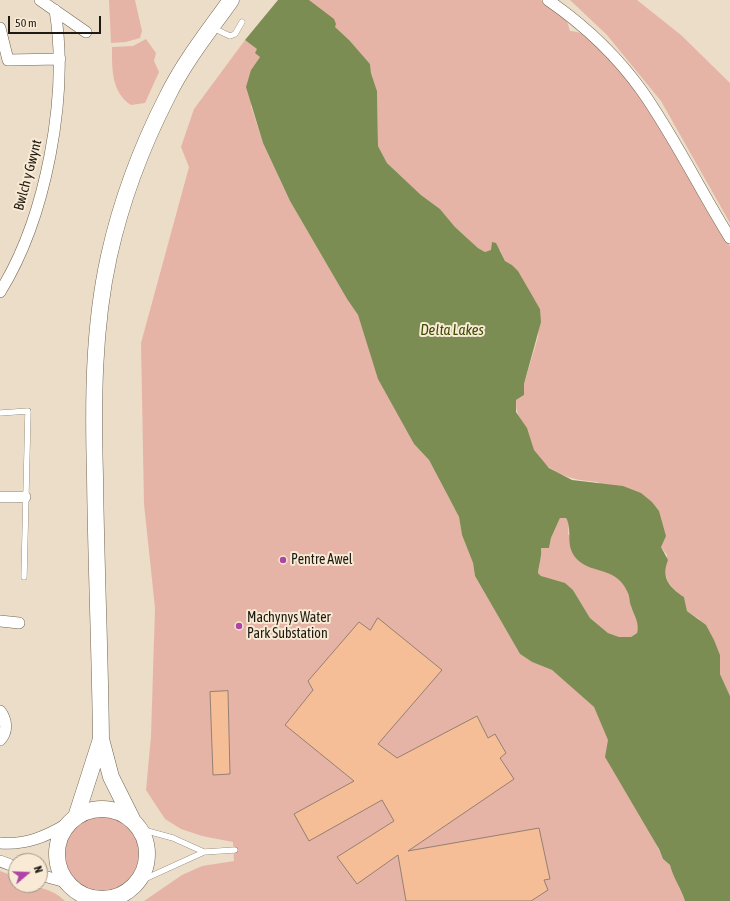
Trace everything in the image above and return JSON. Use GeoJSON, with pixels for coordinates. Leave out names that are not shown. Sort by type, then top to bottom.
{"type":"FeatureCollection","features":[{"type":"Feature","properties":{"kind":"main road"},"geometry":{"type":"LineString","coordinates":[[101,739],[71,821],[61,834],[57,845],[56,856],[59,870],[75,892],[89,898],[103,900],[132,891],[145,868],[148,853],[146,840],[111,777],[101,739],[94,446],[95,367],[101,306],[109,256],[125,200],[148,139],[167,96],[185,66],[231,0]]}},
{"type":"Feature","properties":{"kind":"main road"},"geometry":{"type":"LineString","coordinates":[[71,821],[97,809],[109,809],[121,813],[136,824]]}},
{"type":"Feature","properties":{"kind":"street"},"geometry":{"type":"LineString","coordinates":[[40,0],[86,32]]}},
{"type":"Feature","properties":{"kind":"street"},"geometry":{"type":"LineString","coordinates":[[548,0],[594,37],[617,60],[642,90],[672,138],[708,203],[730,238]]}},
{"type":"Feature","properties":{"kind":"street","name":"Bwlch y Gwynt"},"geometry":{"type":"LineString","coordinates":[[0,292],[10,276],[28,231],[42,186],[53,139],[58,100],[60,59],[59,35],[55,10]]}},
{"type":"Feature","properties":{"kind":"street"},"geometry":{"type":"LineString","coordinates":[[0,28],[8,60],[60,59]]}},
{"type":"Feature","properties":{"kind":"street"},"geometry":{"type":"LineString","coordinates":[[0,497],[25,497]]}},
{"type":"Feature","properties":{"kind":"street"},"geometry":{"type":"LineString","coordinates":[[0,621],[19,623]]}},
{"type":"Feature","properties":{"kind":"street"},"geometry":{"type":"LineString","coordinates":[[0,711],[6,722],[6,732],[0,740]]}},
{"type":"Feature","properties":{"kind":"street"},"geometry":{"type":"LineString","coordinates":[[0,843],[28,842],[49,835],[71,821]]}},
{"type":"Feature","properties":{"kind":"street"},"geometry":{"type":"LineString","coordinates":[[48,879],[75,892]]}},
{"type":"Feature","properties":{"kind":"lane"},"geometry":{"type":"LineString","coordinates":[[216,22],[230,36],[235,34],[242,22]]}},
{"type":"Feature","properties":{"kind":"lane"},"geometry":{"type":"LineString","coordinates":[[0,413],[28,411],[24,577]]}},
{"type":"Feature","properties":{"kind":"lane"},"geometry":{"type":"LineString","coordinates":[[136,824],[204,852]]}},
{"type":"Feature","properties":{"kind":"lane"},"geometry":{"type":"LineString","coordinates":[[132,891],[204,852],[235,850]]}},
{"type":"Feature","properties":{"kind":"shaded area"},"geometry":{"type":"Polygon","coordinates":[[[109,0],[135,0],[142,31],[140,38],[126,42],[111,43],[109,0]]]}},
{"type":"Feature","properties":{"kind":"shaded area"},"geometry":{"type":"Polygon","coordinates":[[[309,0],[541,0],[566,18],[570,31],[580,33],[588,37],[613,62],[633,86],[670,140],[708,212],[730,246],[730,696],[720,674],[720,655],[699,619],[687,611],[684,597],[673,588],[667,579],[665,569],[667,555],[661,547],[598,482],[579,480],[562,475],[547,466],[534,451],[527,431],[517,412],[516,400],[524,395],[524,384],[538,337],[540,309],[512,265],[505,261],[500,250],[485,252],[478,248],[455,227],[440,209],[421,195],[387,163],[378,146],[377,91],[371,73],[370,64],[309,0]]]}},
{"type":"Feature","properties":{"kind":"shaded area"},"geometry":{"type":"Polygon","coordinates":[[[570,0],[637,0],[681,35],[730,83],[730,223],[661,101],[607,35],[570,0]]]}},
{"type":"Feature","properties":{"kind":"shaded area"},"geometry":{"type":"Polygon","coordinates":[[[146,39],[156,53],[154,61],[159,72],[145,103],[131,105],[124,100],[116,86],[112,63],[112,47],[133,46],[146,39]]]}},
{"type":"Feature","properties":{"kind":"shaded area","name":"Pentre Awel"},"geometry":{"type":"Polygon","coordinates":[[[245,40],[258,49],[260,57],[251,70],[251,106],[263,143],[290,201],[347,299],[358,315],[379,379],[414,444],[429,460],[459,517],[462,535],[473,563],[475,576],[520,654],[532,662],[552,670],[594,707],[663,859],[670,865],[685,901],[144,901],[182,875],[202,866],[234,861],[233,842],[202,836],[181,829],[165,819],[146,790],[151,736],[155,608],[144,504],[141,343],[189,167],[181,147],[194,109],[245,40]]]}},
{"type":"Feature","properties":{"kind":"shaded area"},"geometry":{"type":"Polygon","coordinates":[[[560,518],[566,518],[569,524],[568,534],[605,571],[617,576],[628,592],[631,606],[639,626],[637,633],[631,637],[619,637],[608,633],[590,618],[573,590],[541,576],[538,573],[541,548],[549,548],[551,538],[560,518]]]}},
{"type":"Feature","properties":{"kind":"shaded area"},"geometry":{"type":"Polygon","coordinates":[[[102,814],[117,817],[130,825],[138,838],[141,853],[138,868],[130,881],[117,889],[102,892],[87,889],[74,881],[66,868],[63,853],[66,838],[74,825],[87,817],[102,814]]]}},
{"type":"Feature","properties":{"kind":"shaded area"},"geometry":{"type":"Polygon","coordinates":[[[0,871],[8,874],[8,893],[48,893],[48,890],[65,901],[0,901],[0,871]]]}},
{"type":"Feature","properties":{"kind":"water","name":"Delta Lakes"},"geometry":{"type":"Polygon","coordinates":[[[278,0],[309,0],[334,19],[336,24],[335,27],[349,40],[370,64],[371,73],[377,91],[378,146],[387,163],[421,195],[440,209],[455,227],[478,248],[485,252],[491,250],[492,242],[496,243],[505,261],[518,271],[540,309],[541,322],[524,384],[524,395],[516,400],[516,412],[527,428],[534,450],[549,468],[572,480],[623,486],[641,493],[652,502],[659,511],[666,536],[661,547],[668,560],[665,572],[666,577],[670,586],[684,597],[687,611],[706,625],[720,655],[720,674],[730,696],[730,901],[685,901],[670,865],[663,859],[659,849],[605,757],[608,740],[594,707],[552,670],[532,662],[520,654],[475,576],[473,563],[462,535],[459,517],[429,460],[414,444],[378,379],[358,315],[347,299],[290,201],[263,143],[246,87],[251,70],[260,57],[255,53],[257,49],[245,40],[278,0]],[[560,518],[551,538],[549,548],[541,548],[538,573],[541,576],[565,583],[573,590],[590,618],[608,633],[619,637],[631,637],[637,633],[638,626],[627,591],[616,577],[587,566],[575,557],[570,547],[569,527],[566,518],[560,518]]]}},
{"type":"Feature","properties":{"kind":"building"},"geometry":{"type":"Polygon","coordinates":[[[378,618],[442,670],[378,744],[397,758],[477,716],[488,738],[495,734],[506,753],[500,758],[514,779],[408,851],[539,828],[550,879],[544,880],[548,890],[531,901],[406,901],[398,855],[357,884],[337,857],[394,821],[382,800],[309,841],[294,814],[354,781],[285,725],[313,690],[308,681],[359,622],[370,630],[378,618]]]}},
{"type":"Feature","properties":{"kind":"building"},"geometry":{"type":"Polygon","coordinates":[[[228,691],[230,774],[213,775],[210,692],[228,691]]]}},
{"type":"Feature","properties":{"kind":"place","name":"Pentre Awel"},"geometry":{"type":"Point","coordinates":[283,560]}},
{"type":"Feature","properties":{"kind":"place","name":"Machynys Water Park Substation"},"geometry":{"type":"Point","coordinates":[239,626]}}]}
